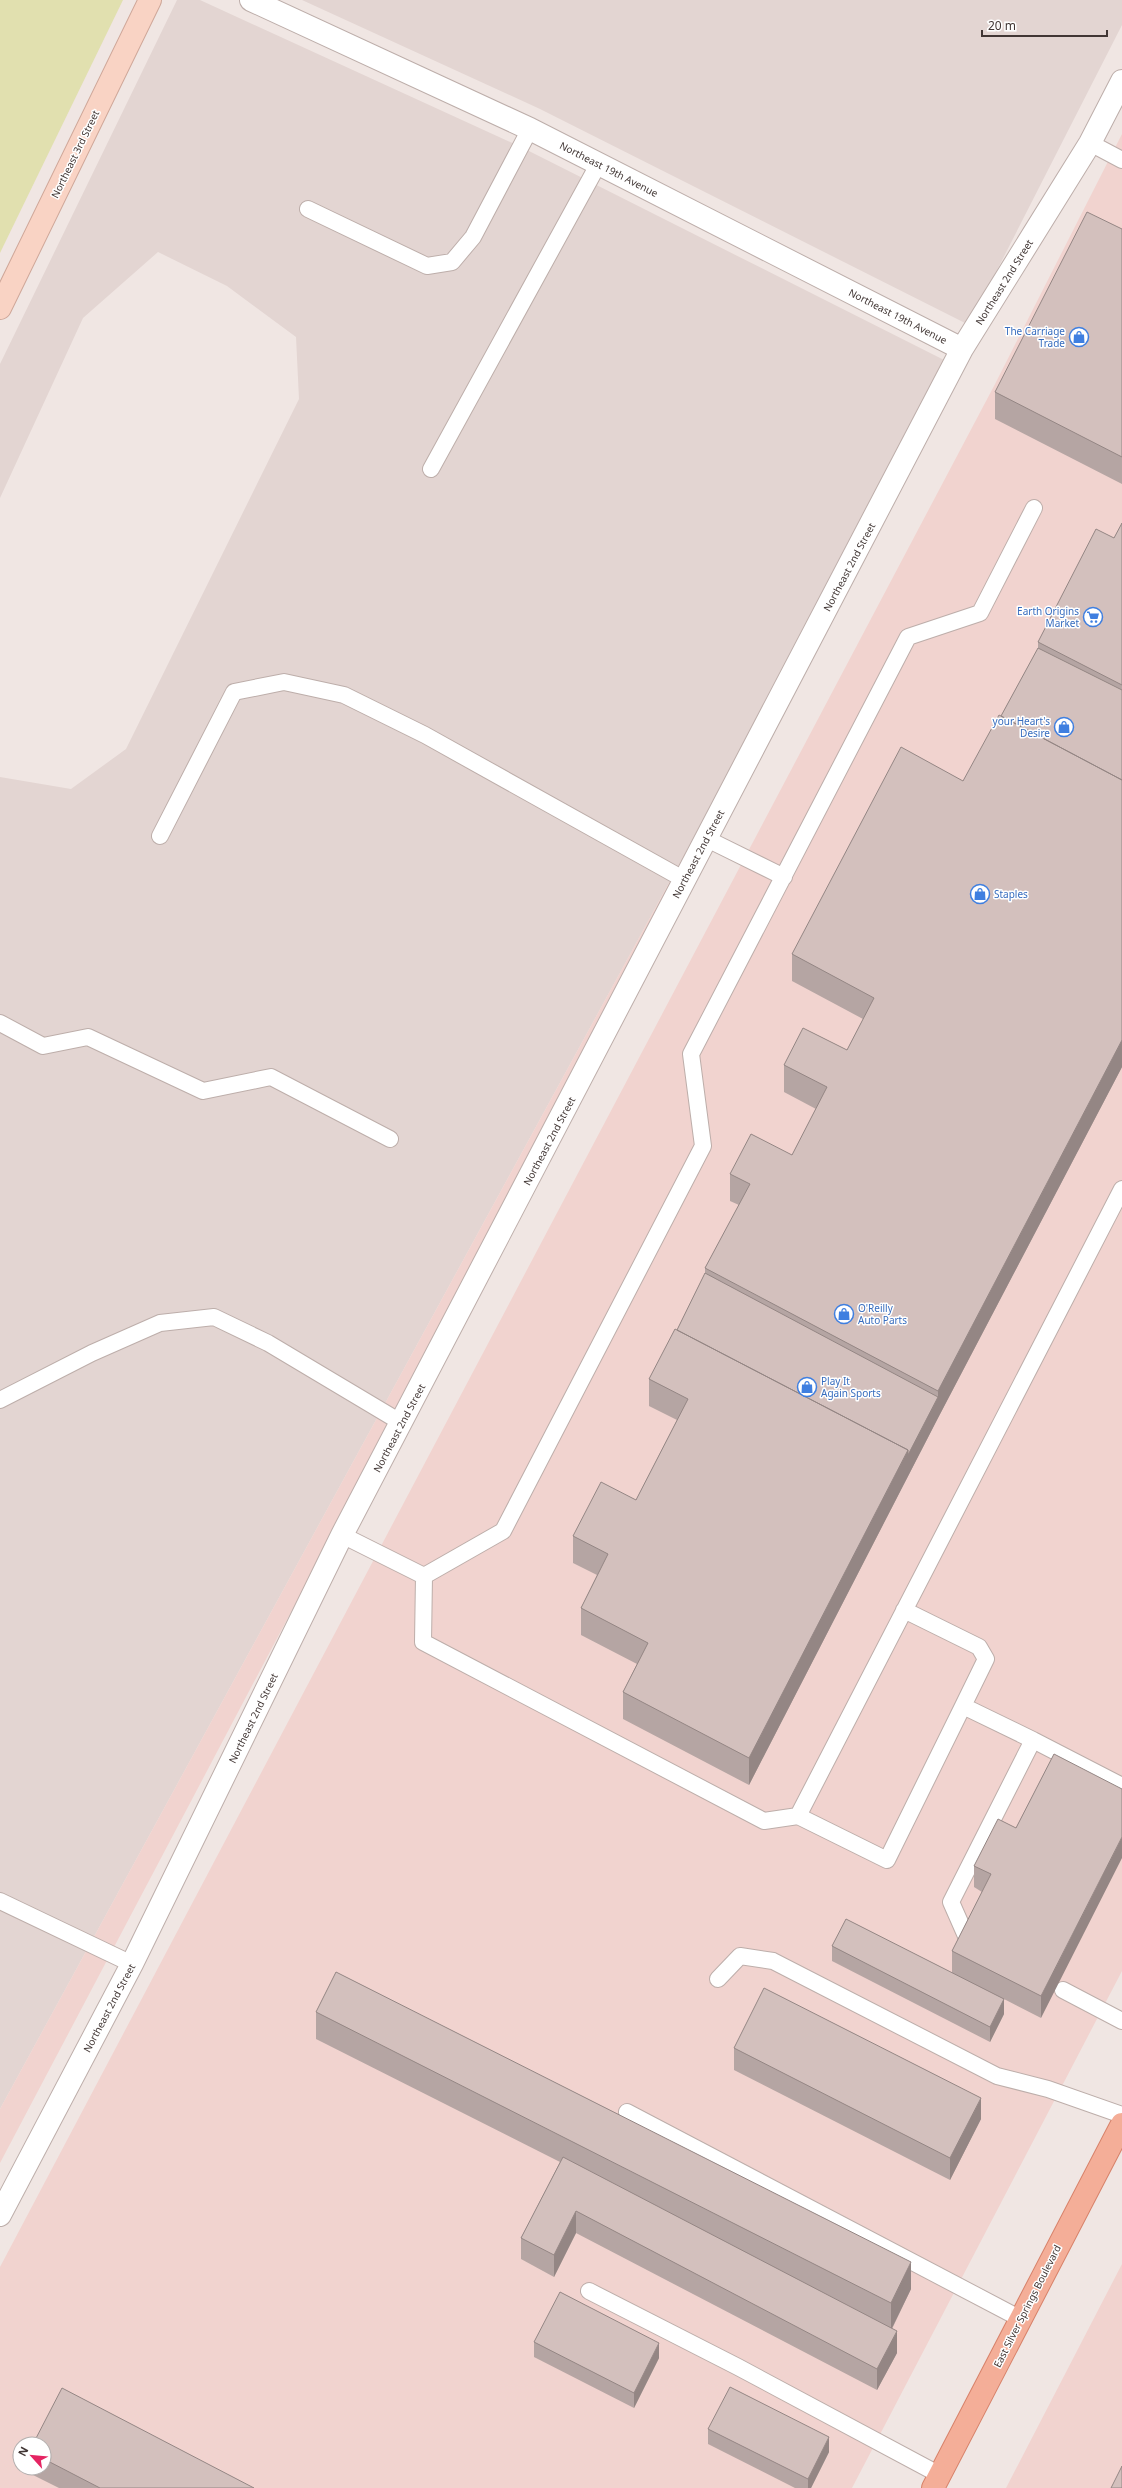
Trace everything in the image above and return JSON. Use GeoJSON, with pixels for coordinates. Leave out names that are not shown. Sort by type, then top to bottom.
{"type":"FeatureCollection","features":[{"type":"Feature","properties":{"kind":"main road","name":"East Silver Springs Boulevard"},"geometry":{"type":"LineString","coordinates":[[936,2481],[1122,2124]]}},
{"type":"Feature","properties":{"kind":"street","name":"Northeast 3rd Street"},"geometry":{"type":"LineString","coordinates":[[0,308],[150,0]]}},
{"type":"Feature","properties":{"kind":"street","name":"Northeast 19th Avenue"},"geometry":{"type":"LineString","coordinates":[[250,0],[530,129],[962,350]]}},
{"type":"Feature","properties":{"kind":"street","name":"Northeast 2nd Street"},"geometry":{"type":"LineString","coordinates":[[0,2215],[132,1964],[342,1535],[402,1423],[962,350],[1090,143],[1122,81]]}},
{"type":"Feature","properties":{"kind":"lane"},"geometry":{"type":"LineString","coordinates":[[308,209],[427,266],[452,262],[474,237],[530,129]]}},
{"type":"Feature","properties":{"kind":"lane"},"geometry":{"type":"LineString","coordinates":[[1090,143],[1122,160]]}},
{"type":"Feature","properties":{"kind":"lane"},"geometry":{"type":"LineString","coordinates":[[431,470],[599,163]]}},
{"type":"Feature","properties":{"kind":"lane"},"geometry":{"type":"LineString","coordinates":[[424,1576],[503,1531],[703,1146],[691,1054],[784,878],[908,637],[980,613],[1034,508]]}},
{"type":"Feature","properties":{"kind":"lane"},"geometry":{"type":"LineString","coordinates":[[160,836],[234,692],[284,682],[344,695],[418,731],[685,880]]}},
{"type":"Feature","properties":{"kind":"lane"},"geometry":{"type":"LineString","coordinates":[[706,838],[784,878]]}},
{"type":"Feature","properties":{"kind":"lane"},"geometry":{"type":"LineString","coordinates":[[0,1023],[43,1046],[88,1037],[203,1091],[271,1077],[390,1139]]}},
{"type":"Feature","properties":{"kind":"lane"},"geometry":{"type":"LineString","coordinates":[[798,1816],[1122,1189]]}},
{"type":"Feature","properties":{"kind":"lane"},"geometry":{"type":"LineString","coordinates":[[0,1400],[92,1353],[160,1324],[214,1317],[268,1343],[402,1423]]}},
{"type":"Feature","properties":{"kind":"lane"},"geometry":{"type":"LineString","coordinates":[[342,1535],[424,1576]]}},
{"type":"Feature","properties":{"kind":"lane"},"geometry":{"type":"LineString","coordinates":[[424,1576],[423,1642],[764,1820],[798,1816],[887,1860],[986,1659],[979,1647],[904,1610]]}},
{"type":"Feature","properties":{"kind":"lane"},"geometry":{"type":"LineString","coordinates":[[963,1706],[1122,1786]]}},
{"type":"Feature","properties":{"kind":"lane"},"geometry":{"type":"LineString","coordinates":[[966,1936],[951,1902],[1033,1740]]}},
{"type":"Feature","properties":{"kind":"lane"},"geometry":{"type":"LineString","coordinates":[[0,1901],[132,1964]]}},
{"type":"Feature","properties":{"kind":"lane"},"geometry":{"type":"LineString","coordinates":[[718,1979],[740,1956],[773,1961],[996,2076],[1048,2089],[1122,2115]]}},
{"type":"Feature","properties":{"kind":"lane"},"geometry":{"type":"LineString","coordinates":[[1063,1990],[1122,2021]]}},
{"type":"Feature","properties":{"kind":"lane"},"geometry":{"type":"LineString","coordinates":[[628,2112],[1020,2319]]}},
{"type":"Feature","properties":{"kind":"lane"},"geometry":{"type":"LineString","coordinates":[[589,2291],[738,2367],[936,2481]]}},
{"type":"Feature","properties":{"kind":"shaded area"},"geometry":{"type":"Polygon","coordinates":[[[177,0],[200,0],[521,147],[950,363],[867,520],[0,2109],[0,777],[71,789],[126,749],[299,399],[296,337],[227,286],[158,252],[83,318],[0,498],[0,364],[177,0]]]}},
{"type":"Feature","properties":{"kind":"shaded area"},"geometry":{"type":"Polygon","coordinates":[[[302,0],[1122,0],[1122,25],[969,325],[540,109],[302,0]]]}},
{"type":"Feature","properties":{"kind":"shaded area"},"geometry":{"type":"Polygon","coordinates":[[[1122,134],[1122,1971],[852,2488],[0,2488],[0,2267],[994,386],[1122,134]]]}},
{"type":"Feature","properties":{"kind":"shaded area"},"geometry":{"type":"Polygon","coordinates":[[[867,520],[680,875],[0,2163],[0,2109],[867,520]]]}},
{"type":"Feature","properties":{"kind":"shaded area"},"geometry":{"type":"Polygon","coordinates":[[[1122,2264],[1122,2488],[1006,2488],[1122,2264]]]}},
{"type":"Feature","properties":{"kind":"green space"},"geometry":{"type":"Polygon","coordinates":[[[0,0],[123,0],[0,253],[0,0]]]}},
{"type":"Feature","properties":{"kind":"building","name":"The Carriage Trade"},"geometry":{"type":"Polygon","coordinates":[[[1087,212],[1122,229],[1122,457],[995,392],[1087,212]]]}},
{"type":"Feature","properties":{"kind":"building","name":"Earth Origins Market"},"geometry":{"type":"Polygon","coordinates":[[[1122,523],[1122,685],[1038,642],[1096,529],[1114,538],[1122,523]]]}},
{"type":"Feature","properties":{"kind":"building","name":"your Heart's Desire"},"geometry":{"type":"Polygon","coordinates":[[[1038,648],[1122,690],[1122,780],[1001,716],[1038,648]]]}},
{"type":"Feature","properties":{"kind":"building"},"geometry":{"type":"Polygon","coordinates":[[[999,715],[1122,780],[1122,1040],[938,1391],[705,1268],[750,1184],[730,1174],[751,1134],[792,1155],[827,1087],[784,1065],[803,1028],[847,1050],[874,998],[792,954],[901,747],[963,781],[999,715]]]}},
{"type":"Feature","properties":{"kind":"building","name":"Play It Again Sports"},"geometry":{"type":"Polygon","coordinates":[[[705,1273],[938,1397],[908,1455],[908,1450],[677,1330],[705,1273]]]}},
{"type":"Feature","properties":{"kind":"building"},"geometry":{"type":"Polygon","coordinates":[[[675,1329],[908,1450],[749,1758],[623,1692],[648,1643],[581,1608],[608,1554],[573,1536],[601,1482],[636,1500],[688,1399],[649,1379],[675,1329]]]}},
{"type":"Feature","properties":{"kind":"building"},"geometry":{"type":"Polygon","coordinates":[[[1054,1754],[1122,1789],[1122,1837],[1041,1996],[952,1951],[991,1874],[974,1866],[998,1819],[1016,1828],[1054,1754]]]}},
{"type":"Feature","properties":{"kind":"building"},"geometry":{"type":"Polygon","coordinates":[[[846,1919],[1004,1999],[990,2027],[832,1946],[846,1919]]]}},
{"type":"Feature","properties":{"kind":"building"},"geometry":{"type":"Polygon","coordinates":[[[336,1972],[911,2262],[891,2303],[316,2012],[336,1972]]]}},
{"type":"Feature","properties":{"kind":"building"},"geometry":{"type":"Polygon","coordinates":[[[764,1988],[981,2098],[950,2158],[734,2048],[764,1988]]]}},
{"type":"Feature","properties":{"kind":"building"},"geometry":{"type":"Polygon","coordinates":[[[563,2157],[897,2331],[877,2369],[576,2211],[554,2255],[521,2238],[563,2157]]]}},
{"type":"Feature","properties":{"kind":"building"},"geometry":{"type":"Polygon","coordinates":[[[560,2292],[659,2343],[634,2393],[534,2342],[560,2292]]]}},
{"type":"Feature","properties":{"kind":"building"},"geometry":{"type":"Polygon","coordinates":[[[730,2387],[829,2437],[808,2479],[708,2429],[730,2387]]]}},
{"type":"Feature","properties":{"kind":"building"},"geometry":{"type":"Polygon","coordinates":[[[62,2388],[254,2488],[100,2488],[52,2463],[52,2436],[37,2436],[62,2388]]]}},
{"type":"Feature","properties":{"kind":"building"},"geometry":{"type":"Polygon","coordinates":[[[1122,2466],[1122,2488],[1111,2488],[1122,2466]]]}},
{"type":"Feature","properties":{"kind":"place","name":"The Carriage Trade"},"geometry":{"type":"Point","coordinates":[1079,337]}},
{"type":"Feature","properties":{"kind":"place","name":"Earth Origins Market"},"geometry":{"type":"Point","coordinates":[1093,617]}},
{"type":"Feature","properties":{"kind":"place","name":"your Heart's Desire"},"geometry":{"type":"Point","coordinates":[1064,727]}},
{"type":"Feature","properties":{"kind":"place","name":"Staples"},"geometry":{"type":"Point","coordinates":[980,894]}},
{"type":"Feature","properties":{"kind":"place","name":"O'Reilly Auto Parts"},"geometry":{"type":"Point","coordinates":[844,1314]}},
{"type":"Feature","properties":{"kind":"place","name":"Play It Again Sports"},"geometry":{"type":"Point","coordinates":[807,1387]}}]}
